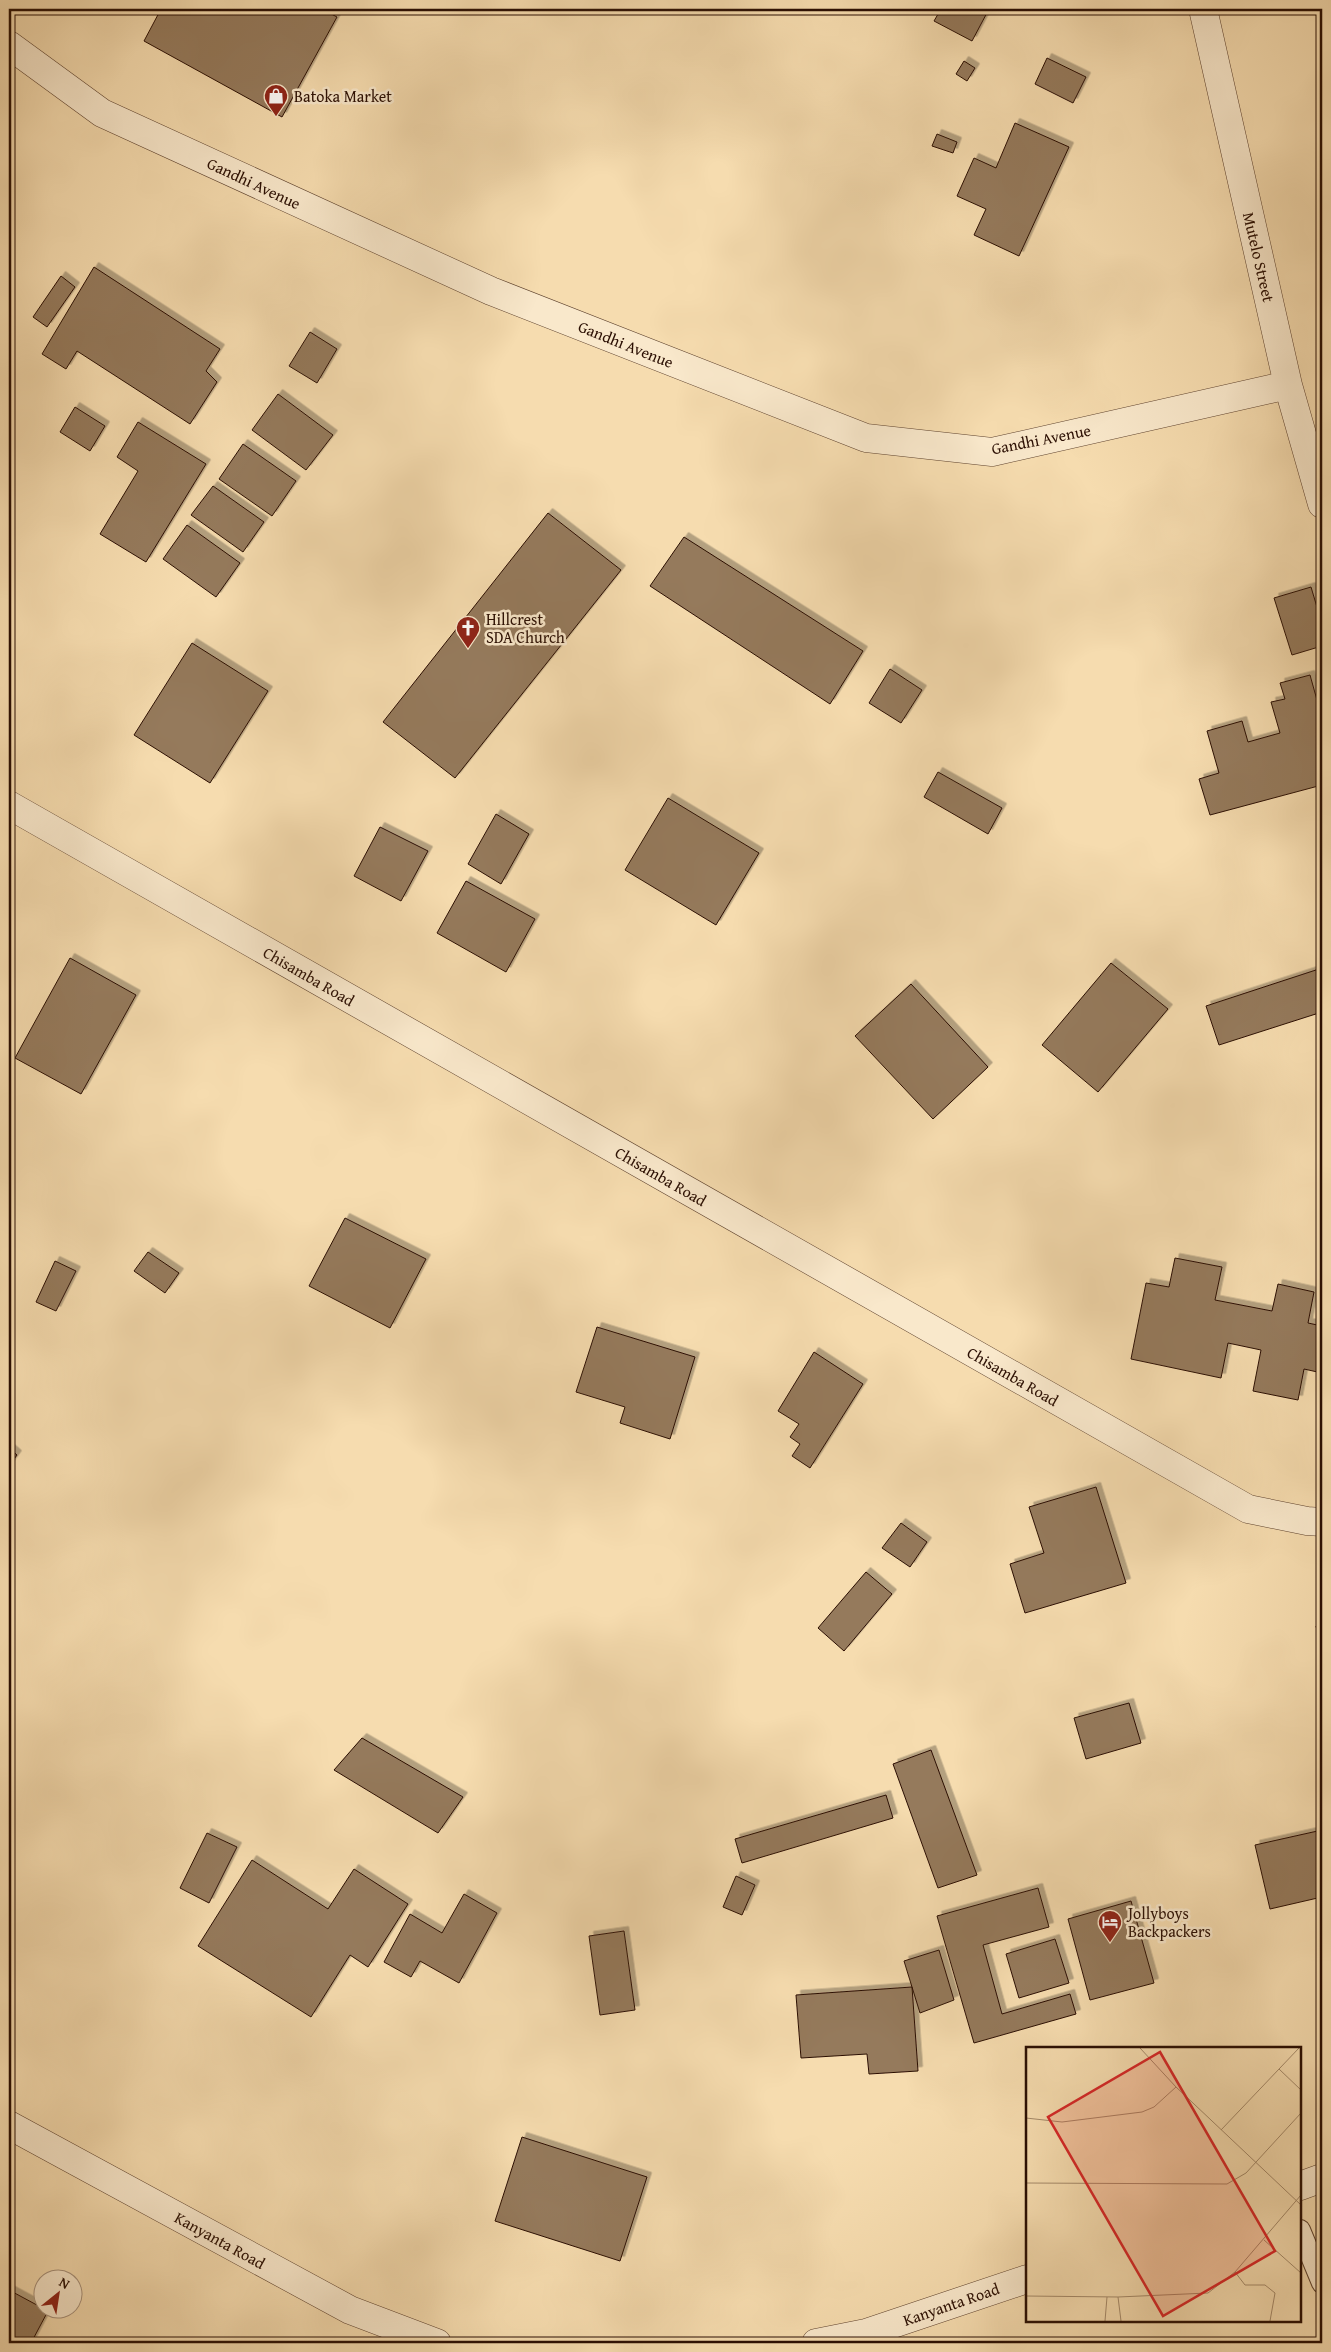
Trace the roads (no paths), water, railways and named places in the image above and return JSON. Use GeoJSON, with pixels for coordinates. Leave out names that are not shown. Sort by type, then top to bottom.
{"type":"FeatureCollection","features":[{"type":"Feature","properties":{"kind":"street","name":"Mutelo Street"},"geometry":{"type":"LineString","coordinates":[[1203,9],[1288,385],[1322,504]]}},
{"type":"Feature","properties":{"kind":"street","name":"Gandhi Avenue"},"geometry":{"type":"LineString","coordinates":[[9,45],[102,113],[165,142],[491,291],[866,438],[992,452],[1288,385]]}},
{"type":"Feature","properties":{"kind":"street","name":"Chisamba Road"},"geometry":{"type":"LineString","coordinates":[[9,805],[1248,1509],[1307,1521],[1322,1522]]}},
{"type":"Feature","properties":{"kind":"street","name":"Kanyanta Road"},"geometry":{"type":"LineString","coordinates":[[9,2125],[350,2310],[437,2343]]}},
{"type":"Feature","properties":{"kind":"street"},"geometry":{"type":"LineString","coordinates":[[1301,2186],[1322,2178]]}},
{"type":"Feature","properties":{"kind":"street","name":"Kanyanta Road"},"geometry":{"type":"LineString","coordinates":[[816,2343],[866,2338],[1026,2278]]}},
{"type":"Feature","properties":{"kind":"lane"},"geometry":{"type":"LineString","coordinates":[[1301,2232],[1322,2284]]}},
{"type":"Feature","properties":{"kind":"place","name":"Batoka Market"},"geometry":{"type":"Point","coordinates":[276,117]}},
{"type":"Feature","properties":{"kind":"place","name":"Hillcrest SDA Church"},"geometry":{"type":"Point","coordinates":[468,649]}},
{"type":"Feature","properties":{"kind":"place","name":"Jollyboys Backpackers"},"geometry":{"type":"Point","coordinates":[1110,1943]}}]}
